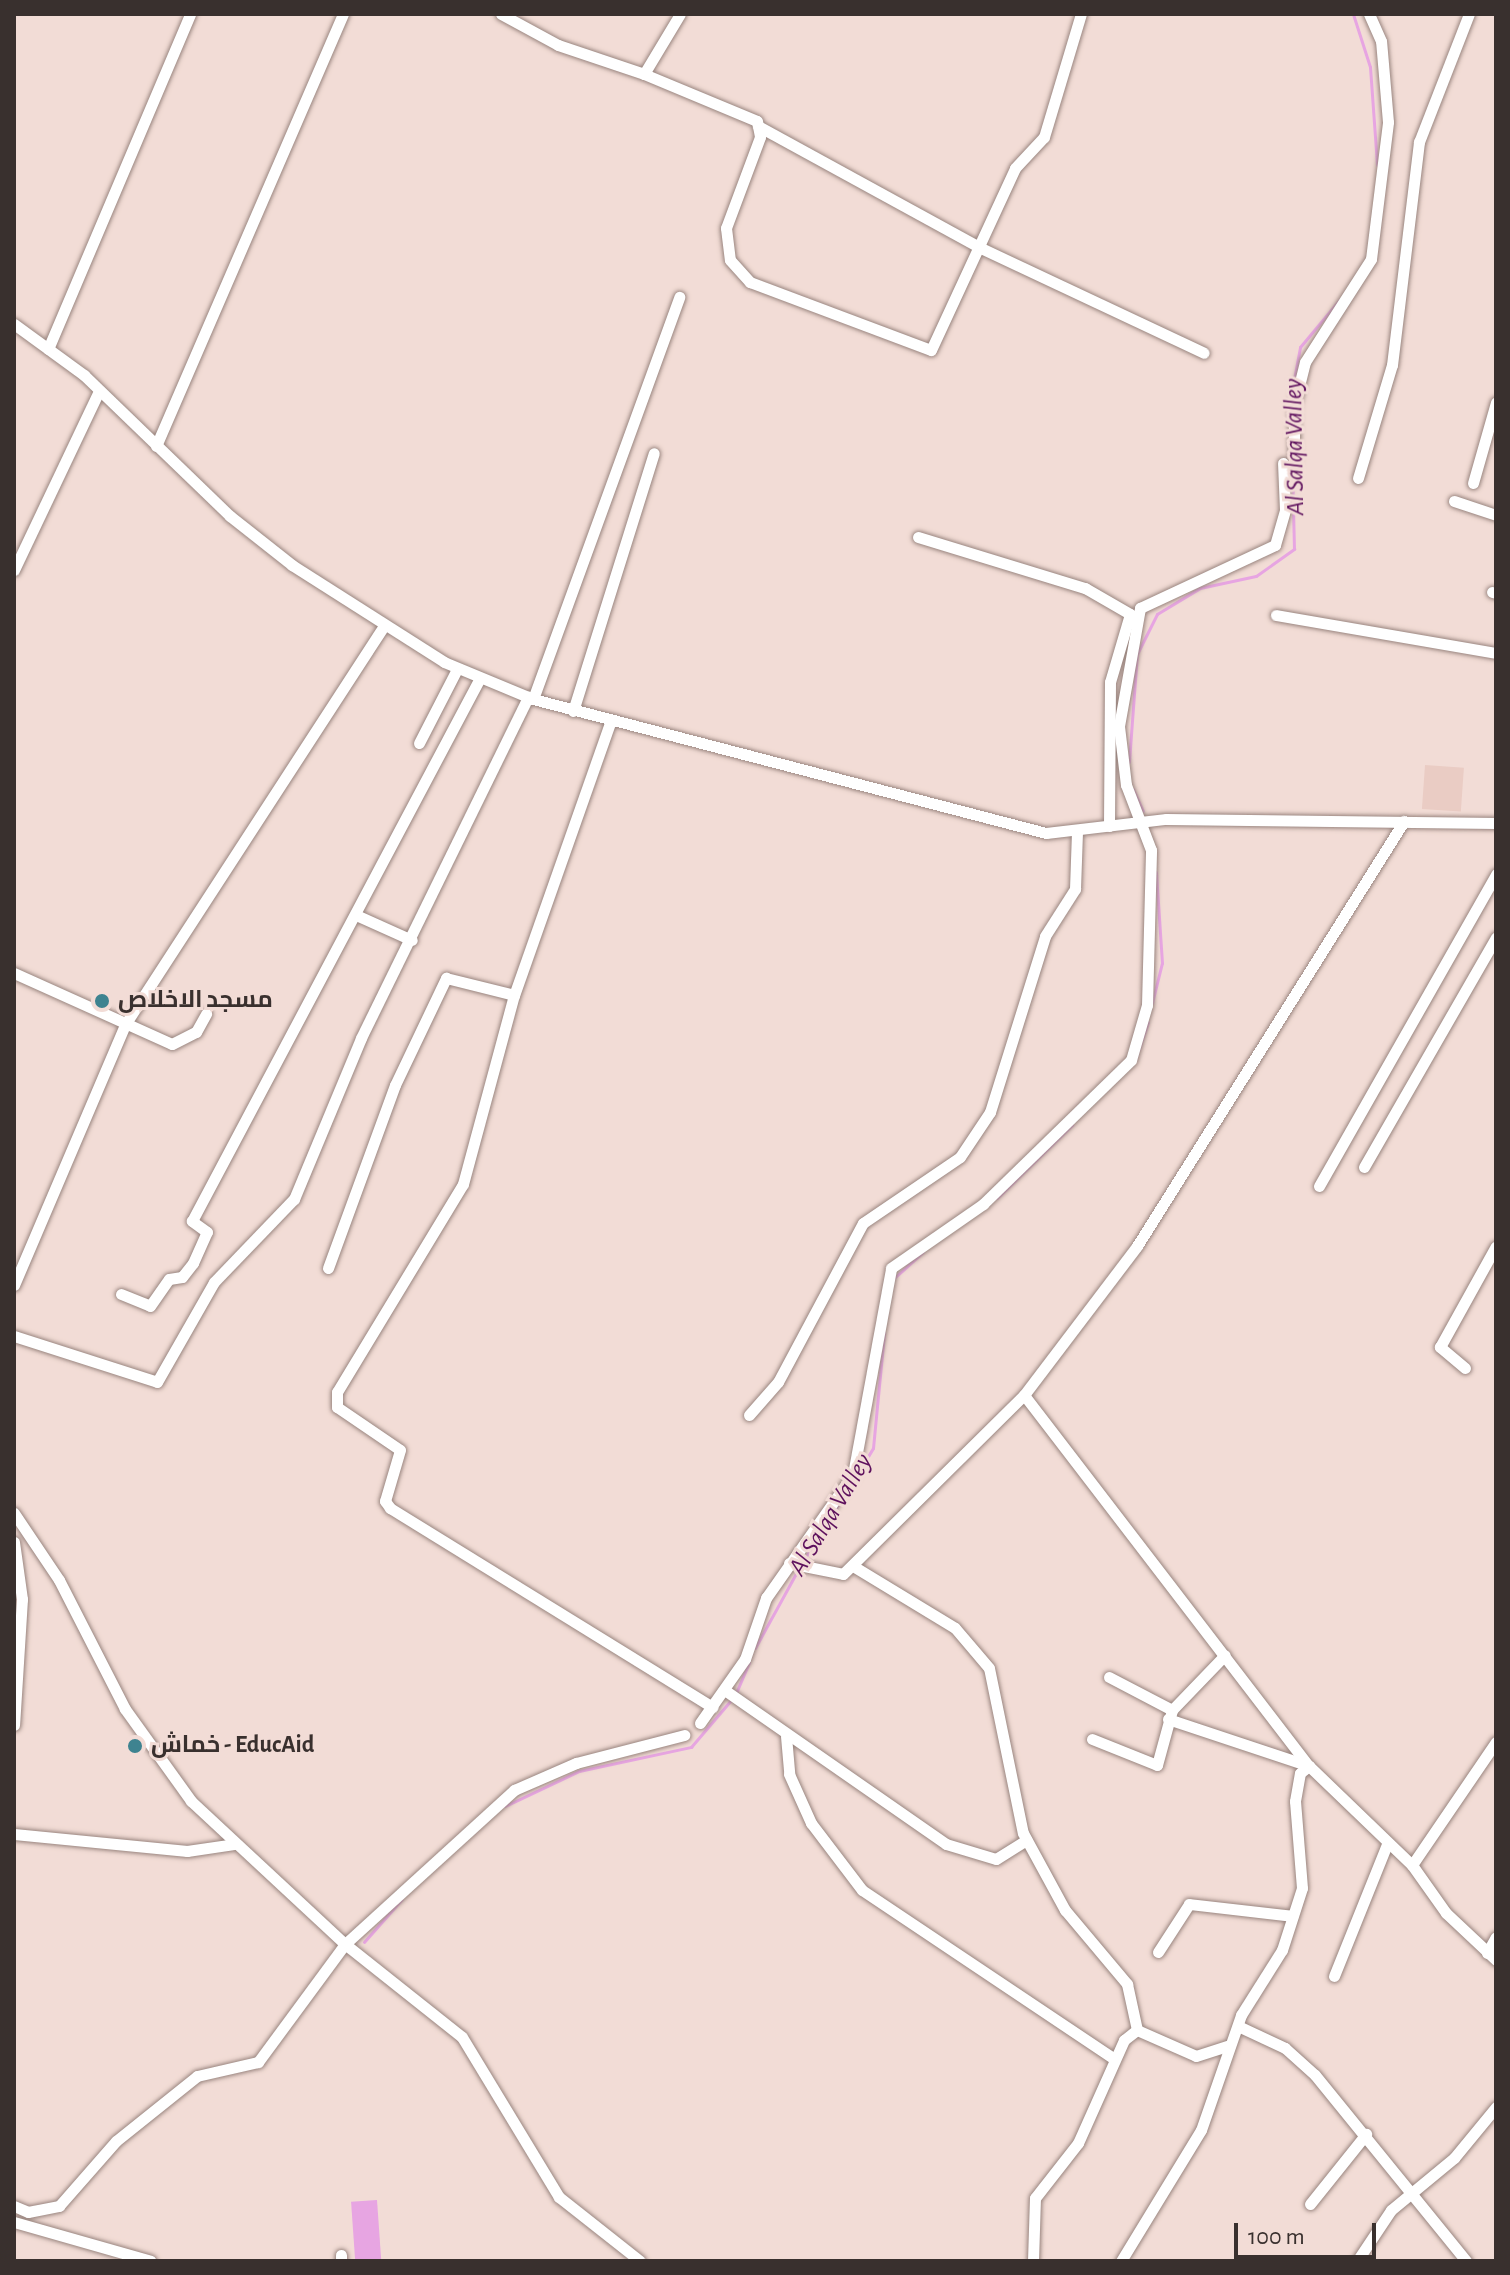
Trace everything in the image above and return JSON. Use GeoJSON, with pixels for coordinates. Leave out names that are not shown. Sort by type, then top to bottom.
{"type":"FeatureCollection","features":[{"type":"Feature","properties":{"kind":"street"},"geometry":{"type":"LineString","coordinates":[[48,349],[190,14]]}},
{"type":"Feature","properties":{"kind":"street"},"geometry":{"type":"LineString","coordinates":[[156,446],[343,14]]}},
{"type":"Feature","properties":{"kind":"street"},"geometry":{"type":"LineString","coordinates":[[501,14],[558,45],[743,110],[758,126],[981,248],[1204,353]]}},
{"type":"Feature","properties":{"kind":"street"},"geometry":{"type":"LineString","coordinates":[[644,74],[680,14]]}},
{"type":"Feature","properties":{"kind":"street"},"geometry":{"type":"LineString","coordinates":[[758,126],[723,244],[750,282],[931,350],[981,248],[1015,168],[1044,137],[1081,14]]}},
{"type":"Feature","properties":{"kind":"street"},"geometry":{"type":"LineString","coordinates":[[700,1723],[726,1691],[789,1563],[853,1474],[864,1445],[877,1316],[891,1268],[983,1204],[1131,1060],[1147,1005],[1151,850],[1126,785],[1119,726],[1140,608],[1275,545],[1285,510],[1294,406],[1305,362],[1371,259],[1388,122],[1381,41],[1369,14]]}},
{"type":"Feature","properties":{"kind":"street"},"geometry":{"type":"LineString","coordinates":[[1358,478],[1392,365],[1419,142],[1469,14]]}},
{"type":"Feature","properties":{"kind":"street"},"geometry":{"type":"LineString","coordinates":[[14,1336],[157,1382],[214,1282],[294,1199],[349,1064],[531,698],[679,297]]}},
{"type":"Feature","properties":{"kind":"street"},"geometry":{"type":"LineString","coordinates":[[14,324],[98,393],[230,516],[383,627],[457,669],[531,698],[997,824],[1077,831],[1142,822],[1496,823]]}},
{"type":"Feature","properties":{"kind":"street"},"geometry":{"type":"LineString","coordinates":[[14,570],[98,393]]}},
{"type":"Feature","properties":{"kind":"street"},"geometry":{"type":"LineString","coordinates":[[1473,483],[1496,402]]}},
{"type":"Feature","properties":{"kind":"street"},"geometry":{"type":"LineString","coordinates":[[573,711],[654,453]]}},
{"type":"Feature","properties":{"kind":"street"},"geometry":{"type":"LineString","coordinates":[[1454,501],[1496,515]]}},
{"type":"Feature","properties":{"kind":"street"},"geometry":{"type":"LineString","coordinates":[[918,537],[1085,588],[1130,614],[1110,682],[1109,826]]}},
{"type":"Feature","properties":{"kind":"street"},"geometry":{"type":"LineString","coordinates":[[1276,615],[1496,653]]}},
{"type":"Feature","properties":{"kind":"street"},"geometry":{"type":"LineString","coordinates":[[14,1285],[126,1023],[383,627]]}},
{"type":"Feature","properties":{"kind":"street"},"geometry":{"type":"LineString","coordinates":[[419,743],[457,669]]}},
{"type":"Feature","properties":{"kind":"street"},"geometry":{"type":"LineString","coordinates":[[121,1294],[150,1306],[169,1279],[182,1277],[193,1263],[207,1232],[192,1221],[480,678]]}},
{"type":"Feature","properties":{"kind":"street"},"geometry":{"type":"LineString","coordinates":[[611,720],[514,995],[463,1184],[337,1392],[337,1407],[400,1450],[385,1501],[390,1508],[712,1707]]}},
{"type":"Feature","properties":{"kind":"street"},"geometry":{"type":"LineString","coordinates":[[789,1563],[826,1574],[853,1566],[1024,1395],[1137,1246],[1404,821]]}},
{"type":"Feature","properties":{"kind":"street"},"geometry":{"type":"LineString","coordinates":[[749,1415],[778,1382],[863,1223],[960,1157],[990,1112],[1045,936],[1075,889],[1077,831]]}},
{"type":"Feature","properties":{"kind":"street"},"geometry":{"type":"LineString","coordinates":[[1319,1186],[1496,874]]}},
{"type":"Feature","properties":{"kind":"street"},"geometry":{"type":"LineString","coordinates":[[356,915],[412,940]]}},
{"type":"Feature","properties":{"kind":"street"},"geometry":{"type":"LineString","coordinates":[[1364,1167],[1496,939]]}},
{"type":"Feature","properties":{"kind":"street"},"geometry":{"type":"LineString","coordinates":[[14,973],[172,1044],[196,1032],[206,1014]]}},
{"type":"Feature","properties":{"kind":"street"},"geometry":{"type":"LineString","coordinates":[[328,1268],[395,1085],[446,978],[514,995]]}},
{"type":"Feature","properties":{"kind":"street"},"geometry":{"type":"LineString","coordinates":[[1465,1368],[1440,1347],[1496,1246]]}},
{"type":"Feature","properties":{"kind":"street"},"geometry":{"type":"LineString","coordinates":[[1024,1395],[1309,1766],[1412,1865],[1446,1913],[1492,1957]]}},
{"type":"Feature","properties":{"kind":"street"},"geometry":{"type":"LineString","coordinates":[[14,1513],[59,1580],[125,1709],[191,1801],[345,1944],[462,2037],[559,2197],[640,2261]]}},
{"type":"Feature","properties":{"kind":"street"},"geometry":{"type":"LineString","coordinates":[[14,1542],[16,1574],[22,1599],[14,1725]]}},
{"type":"Feature","properties":{"kind":"street"},"geometry":{"type":"LineString","coordinates":[[853,1566],[955,1628],[989,1668],[1027,1840],[1065,1910],[1127,1984],[1137,2030],[1180,2054],[1212,2056],[1229,2045]]}},
{"type":"Feature","properties":{"kind":"street"},"geometry":{"type":"LineString","coordinates":[[1092,1739],[1154,1766],[1170,1715],[1225,1655]]}},
{"type":"Feature","properties":{"kind":"street"},"geometry":{"type":"LineString","coordinates":[[1109,1677],[1170,1715],[1309,1766]]}},
{"type":"Feature","properties":{"kind":"street"},"geometry":{"type":"LineString","coordinates":[[726,1691],[786,1736],[946,1844],[996,1859],[1027,1840]]}},
{"type":"Feature","properties":{"kind":"street"},"geometry":{"type":"LineString","coordinates":[[14,2206],[28,2212],[59,2206],[116,2141],[197,2076],[258,2062],[345,1944],[514,1790],[576,1763],[684,1735]]}},
{"type":"Feature","properties":{"kind":"street"},"geometry":{"type":"LineString","coordinates":[[786,1736],[789,1774],[811,1823],[862,1890],[1111,2057]]}},
{"type":"Feature","properties":{"kind":"street"},"geometry":{"type":"LineString","coordinates":[[1412,1865],[1496,1742]]}},
{"type":"Feature","properties":{"kind":"street"},"geometry":{"type":"LineString","coordinates":[[1121,2261],[1201,2130],[1229,2045],[1292,1916],[1303,1873],[1295,1801],[1300,1773],[1309,1766]]}},
{"type":"Feature","properties":{"kind":"street"},"geometry":{"type":"LineString","coordinates":[[14,1834],[187,1851],[235,1844]]}},
{"type":"Feature","properties":{"kind":"street"},"geometry":{"type":"LineString","coordinates":[[1334,1976],[1387,1844]]}},
{"type":"Feature","properties":{"kind":"street"},"geometry":{"type":"LineString","coordinates":[[1158,1952],[1189,1904],[1292,1916]]}},
{"type":"Feature","properties":{"kind":"street"},"geometry":{"type":"LineString","coordinates":[[1492,1957],[1496,1937]]}},
{"type":"Feature","properties":{"kind":"street"},"geometry":{"type":"LineString","coordinates":[[1238,2026],[1285,2048],[1385,2153],[1406,2196],[1466,2261]]}},
{"type":"Feature","properties":{"kind":"street"},"geometry":{"type":"LineString","coordinates":[[1033,2261],[1035,2198],[1091,2120],[1111,2057],[1137,2030]]}},
{"type":"Feature","properties":{"kind":"street"},"geometry":{"type":"LineString","coordinates":[[1357,2261],[1406,2196],[1454,2158],[1496,2107]]}},
{"type":"Feature","properties":{"kind":"street"},"geometry":{"type":"LineString","coordinates":[[1310,2204],[1366,2134]]}},
{"type":"Feature","properties":{"kind":"street"},"geometry":{"type":"LineString","coordinates":[[14,2222],[151,2261]]}},
{"type":"Feature","properties":{"kind":"shaded area"},"geometry":{"type":"Polygon","coordinates":[[[1425,765],[1464,768],[1461,812],[1422,809],[1425,765]]]}},
{"type":"Feature","properties":{"kind":"shaded area"},"geometry":{"type":"Polygon","coordinates":[[[377,2200],[381,2261],[355,2261],[351,2202],[377,2200]]]}},
{"type":"Feature","properties":{"kind":"waterway","name":"Al Salqa Valley"},"geometry":{"type":"LineString","coordinates":[[1353,14],[1370,67],[1377,165]]}},
{"type":"Feature","properties":{"kind":"waterway","name":"Al Salqa Valley"},"geometry":{"type":"LineString","coordinates":[[1289,406],[1300,347],[1340,299]]}},
{"type":"Feature","properties":{"kind":"waterway","name":"Al Salqa Valley"},"geometry":{"type":"LineString","coordinates":[[1129,762],[1137,654],[1157,614],[1200,588],[1256,576],[1294,549],[1292,466]]}},
{"type":"Feature","properties":{"kind":"waterway","name":"Al Salqa Valley"},"geometry":{"type":"LineString","coordinates":[[1133,789],[1143,811]]}},
{"type":"Feature","properties":{"kind":"waterway","name":"Al Salqa Valley"},"geometry":{"type":"LineString","coordinates":[[1152,1003],[1162,963],[1156,872]]}},
{"type":"Feature","properties":{"kind":"waterway","name":"Al Salqa Valley"},"geometry":{"type":"LineString","coordinates":[[1135,1060],[1148,1022]]}},
{"type":"Feature","properties":{"kind":"waterway","name":"Al Salqa Valley"},"geometry":{"type":"LineString","coordinates":[[997,1198],[1072,1125]]}},
{"type":"Feature","properties":{"kind":"waterway","name":"Al Salqa Valley"},"geometry":{"type":"LineString","coordinates":[[893,1279],[923,1252]]}},
{"type":"Feature","properties":{"kind":"waterway","name":"Al Salqa Valley"},"geometry":{"type":"LineString","coordinates":[[858,1473],[873,1448],[884,1333]]}},
{"type":"Feature","properties":{"kind":"waterway","name":"Al Salqa Valley"},"geometry":{"type":"LineString","coordinates":[[803,1561],[839,1503]]}},
{"type":"Feature","properties":{"kind":"waterway","name":"Al Salqa Valley"},"geometry":{"type":"LineString","coordinates":[[755,1648],[799,1568]]}},
{"type":"Feature","properties":{"kind":"waterway","name":"Al Salqa Valley"},"geometry":{"type":"LineString","coordinates":[[736,1693],[749,1663]]}},
{"type":"Feature","properties":{"kind":"waterway","name":"Al Salqa Valley"},"geometry":{"type":"LineString","coordinates":[[505,1806],[579,1771],[691,1747],[732,1699]]}},
{"type":"Feature","properties":{"kind":"waterway","name":"Al Salqa Valley"},"geometry":{"type":"LineString","coordinates":[[364,1942],[402,1899]]}},
{"type":"Feature","properties":{"kind":"place","name":"مسجد الاخلاص"},"geometry":{"type":"Point","coordinates":[102,1001]}},
{"type":"Feature","properties":{"kind":"place","name":"خماش - EducAid"},"geometry":{"type":"Point","coordinates":[135,1746]}}]}
